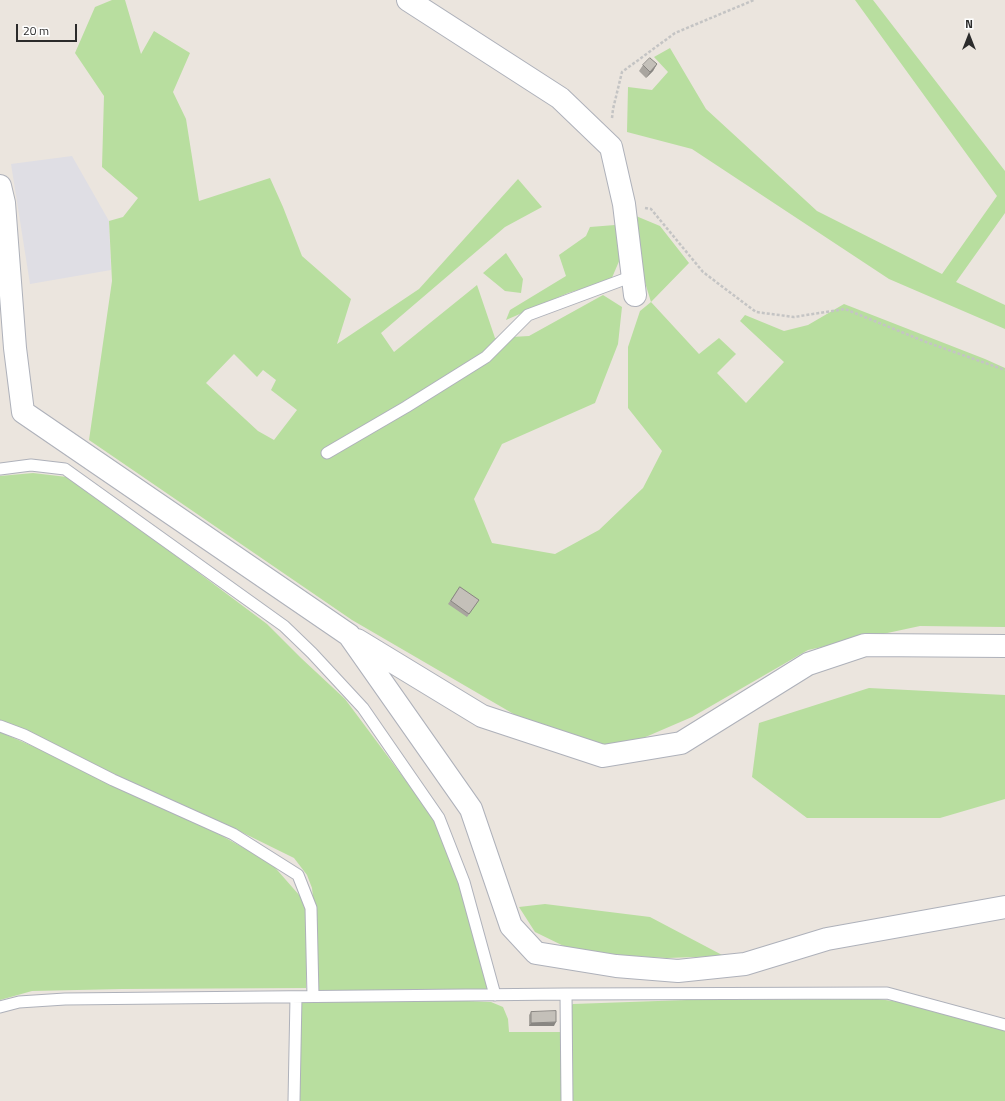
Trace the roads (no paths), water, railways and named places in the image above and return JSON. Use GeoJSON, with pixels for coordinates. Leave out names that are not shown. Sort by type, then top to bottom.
{"type":"FeatureCollection","features":[{"type":"Feature","properties":{"kind":"street"},"geometry":{"type":"LineString","coordinates":[[408,0],[560,98],[611,147],[624,204],[634,285]]}},
{"type":"Feature","properties":{"kind":"street"},"geometry":{"type":"LineString","coordinates":[[0,186],[4,203],[15,348],[23,412],[349,635],[482,716],[603,756],[681,743],[808,664],[864,645],[1005,646]]}},
{"type":"Feature","properties":{"kind":"street"},"geometry":{"type":"LineString","coordinates":[[349,635],[471,809],[512,926],[536,953],[616,966],[678,971],[745,964],[827,939],[1005,907]]}},
{"type":"Feature","properties":{"kind":"lane"},"geometry":{"type":"LineString","coordinates":[[327,454],[406,407],[486,356],[528,315],[634,285]]}},
{"type":"Feature","properties":{"kind":"lane"},"geometry":{"type":"LineString","coordinates":[[0,469],[31,465],[65,469],[284,626],[335,677],[363,708],[439,818],[464,882],[495,995]]}},
{"type":"Feature","properties":{"kind":"lane"},"geometry":{"type":"LineString","coordinates":[[0,726],[24,735],[113,780],[233,834],[298,876],[311,908],[313,996]]}},
{"type":"Feature","properties":{"kind":"lane"},"geometry":{"type":"LineString","coordinates":[[0,1007],[19,1002],[65,999],[566,994],[887,993],[1005,1025]]}},
{"type":"Feature","properties":{"kind":"lane"},"geometry":{"type":"LineString","coordinates":[[566,994],[567,1101]]}},
{"type":"Feature","properties":{"kind":"lane"},"geometry":{"type":"LineString","coordinates":[[294,1101],[296,997]]}}]}
